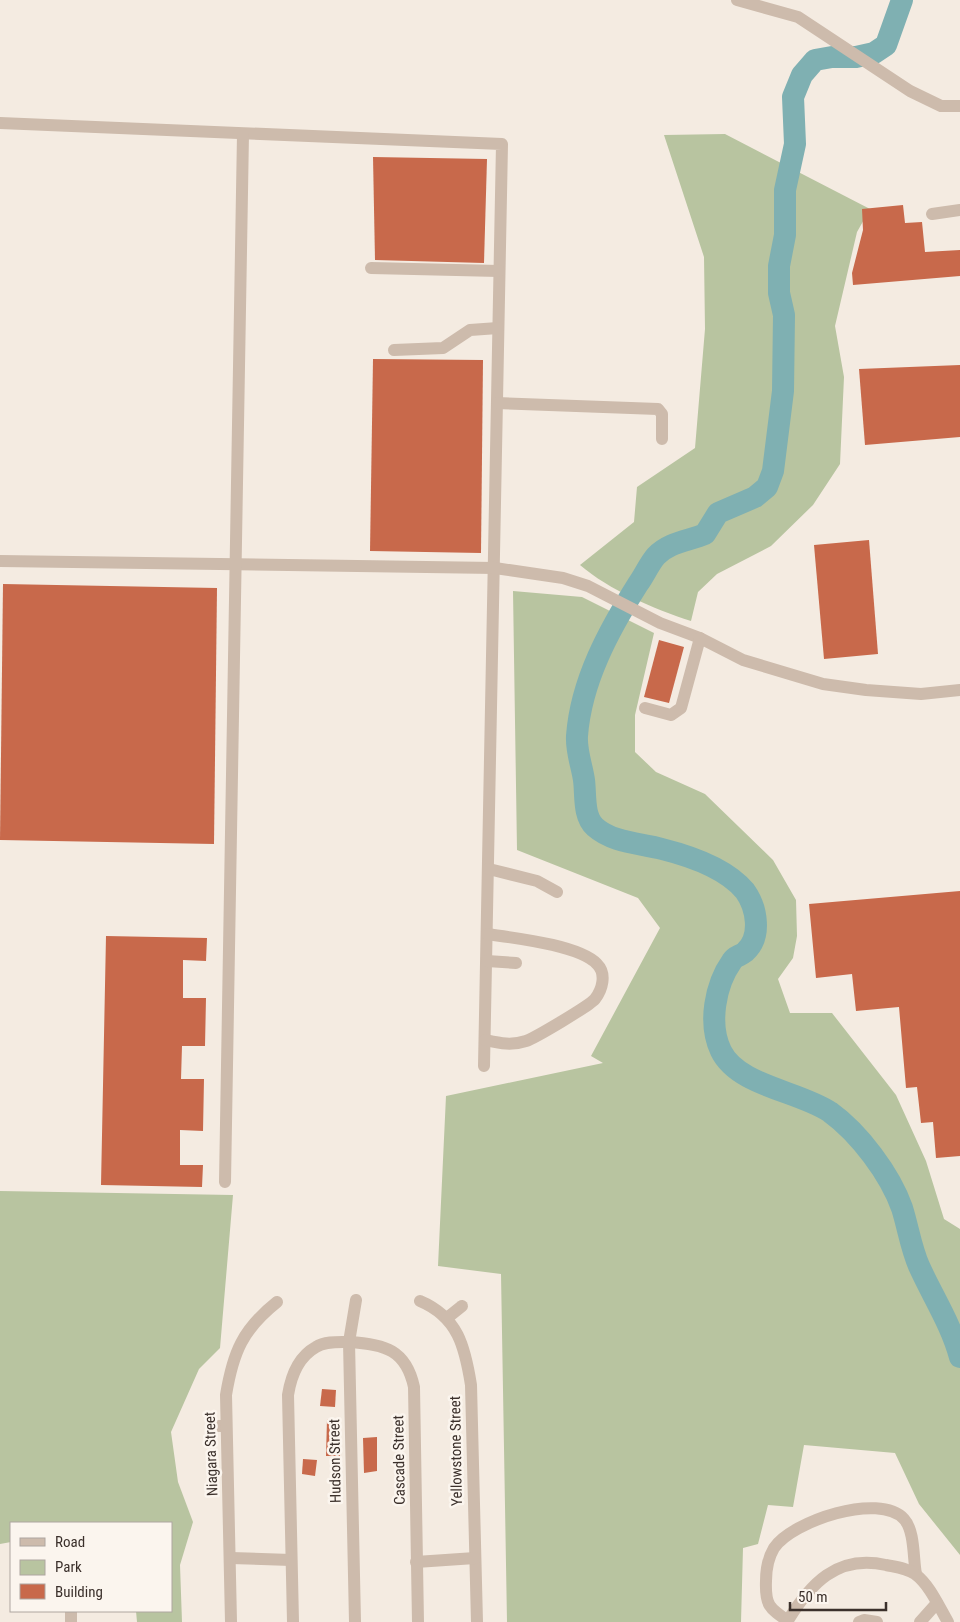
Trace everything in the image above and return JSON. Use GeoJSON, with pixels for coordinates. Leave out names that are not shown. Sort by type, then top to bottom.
{"type":"FeatureCollection","features":[{"type":"Feature","properties":{"kind":"street"},"geometry":{"type":"LineString","coordinates":[[737,0],[798,17],[910,91],[941,106],[960,106]]}},
{"type":"Feature","properties":{"kind":"street"},"geometry":{"type":"LineString","coordinates":[[0,123],[502,144],[484,1066]]}},
{"type":"Feature","properties":{"kind":"street"},"geometry":{"type":"LineString","coordinates":[[225,1182],[243,134]]}},
{"type":"Feature","properties":{"kind":"street"},"geometry":{"type":"LineString","coordinates":[[932,214],[960,210]]}},
{"type":"Feature","properties":{"kind":"street"},"geometry":{"type":"LineString","coordinates":[[371,268],[499,271]]}},
{"type":"Feature","properties":{"kind":"street"},"geometry":{"type":"LineString","coordinates":[[394,350],[443,348],[470,330],[498,328]]}},
{"type":"Feature","properties":{"kind":"street"},"geometry":{"type":"LineString","coordinates":[[497,402],[658,409],[662,414],[662,440]]}},
{"type":"Feature","properties":{"kind":"street"},"geometry":{"type":"LineString","coordinates":[[0,561],[237,566],[495,568],[563,578],[588,586],[660,623],[700,638],[743,660],[823,684],[866,690],[921,694],[960,690]]}},
{"type":"Feature","properties":{"kind":"street"},"geometry":{"type":"LineString","coordinates":[[645,708],[671,714],[682,708],[700,638]]}},
{"type":"Feature","properties":{"kind":"street"},"geometry":{"type":"LineString","coordinates":[[489,869],[537,881],[557,892]]}},
{"type":"Feature","properties":{"kind":"street"},"geometry":{"type":"LineString","coordinates":[[485,1040],[504,1044],[528,1041],[594,1001],[601,990],[603,981],[601,970],[597,964],[584,956],[539,942],[487,934]]}},
{"type":"Feature","properties":{"kind":"street"},"geometry":{"type":"LineString","coordinates":[[487,961],[516,963]]}},
{"type":"Feature","properties":{"kind":"street","name":"Hudson Street"},"geometry":{"type":"LineString","coordinates":[[355,1622],[349,1342],[356,1300]]}},
{"type":"Feature","properties":{"kind":"street","name":"Yellowstone Street"},"geometry":{"type":"LineString","coordinates":[[420,1301],[448,1318],[460,1339],[468,1362],[471,1385],[477,1622]]}},
{"type":"Feature","properties":{"kind":"street","name":"Niagara Street"},"geometry":{"type":"LineString","coordinates":[[231,1622],[226,1395],[236,1349],[248,1329],[277,1302]]}},
{"type":"Feature","properties":{"kind":"street"},"geometry":{"type":"LineString","coordinates":[[448,1318],[462,1306]]}},
{"type":"Feature","properties":{"kind":"street","name":"Cascade Street"},"geometry":{"type":"LineString","coordinates":[[293,1622],[287,1414],[290,1383],[304,1355],[317,1346],[333,1342],[349,1342],[388,1348],[402,1358],[411,1371],[414,1387],[418,1622]]}},
{"type":"Feature","properties":{"kind":"street"},"geometry":{"type":"LineString","coordinates":[[212,1426],[226,1426]]}},
{"type":"Feature","properties":{"kind":"street"},"geometry":{"type":"LineString","coordinates":[[916,1574],[903,1568],[877,1563],[858,1563],[838,1569],[819,1579],[803,1598],[788,1622],[770,1608],[766,1598],[767,1566],[775,1547],[782,1540],[815,1519],[844,1510],[860,1508],[893,1512],[903,1518],[908,1525],[916,1574],[948,1622]]}},
{"type":"Feature","properties":{"kind":"street"},"geometry":{"type":"LineString","coordinates":[[231,1558],[292,1560]]}},
{"type":"Feature","properties":{"kind":"street"},"geometry":{"type":"LineString","coordinates":[[416,1562],[474,1558]]}},
{"type":"Feature","properties":{"kind":"street"},"geometry":{"type":"LineString","coordinates":[[920,1622],[937,1603]]}},
{"type":"Feature","properties":{"kind":"street"},"geometry":{"type":"LineString","coordinates":[[859,1622],[864,1620],[877,1622]]}},
{"type":"Feature","properties":{"kind":"green space"},"geometry":{"type":"Polygon","coordinates":[[[725,134],[870,209],[857,232],[835,326],[844,377],[840,464],[813,505],[771,546],[717,574],[698,592],[691,621],[662,611],[618,591],[580,565],[634,522],[637,487],[695,448],[705,329],[704,257],[664,135],[725,134]]]}},
{"type":"Feature","properties":{"kind":"green space"},"geometry":{"type":"Polygon","coordinates":[[[513,591],[582,597],[654,633],[635,715],[635,752],[656,772],[705,794],[773,860],[796,900],[797,936],[793,958],[778,979],[790,1013],[832,1013],[896,1095],[926,1161],[944,1219],[960,1229],[960,1555],[919,1504],[895,1453],[804,1445],[793,1507],[768,1505],[758,1544],[743,1548],[741,1622],[507,1622],[501,1274],[438,1266],[446,1096],[603,1063],[591,1056],[660,928],[638,898],[517,850],[513,591]]]}},
{"type":"Feature","properties":{"kind":"green space"},"geometry":{"type":"Polygon","coordinates":[[[0,1191],[233,1195],[220,1348],[199,1369],[171,1432],[178,1482],[193,1522],[180,1565],[182,1622],[137,1622],[136,1612],[172,1612],[172,1522],[10,1522],[10,1542],[0,1544],[0,1191]]]}},
{"type":"Feature","properties":{"kind":"building"},"geometry":{"type":"Polygon","coordinates":[[[373,157],[487,159],[484,263],[375,260],[373,157]]]}},
{"type":"Feature","properties":{"kind":"building"},"geometry":{"type":"Polygon","coordinates":[[[903,205],[905,223],[922,222],[925,252],[960,250],[960,276],[853,285],[852,273],[863,230],[862,209],[903,205]]]}},
{"type":"Feature","properties":{"kind":"building"},"geometry":{"type":"Polygon","coordinates":[[[373,359],[483,360],[481,553],[370,551],[373,359]]]}},
{"type":"Feature","properties":{"kind":"building"},"geometry":{"type":"Polygon","coordinates":[[[960,365],[960,437],[865,445],[859,369],[960,365]]]}},
{"type":"Feature","properties":{"kind":"building"},"geometry":{"type":"Polygon","coordinates":[[[869,540],[878,654],[824,659],[814,545],[869,540]]]}},
{"type":"Feature","properties":{"kind":"building"},"geometry":{"type":"Polygon","coordinates":[[[3,584],[217,588],[214,844],[0,840],[3,584]]]}},
{"type":"Feature","properties":{"kind":"building"},"geometry":{"type":"Polygon","coordinates":[[[659,640],[684,647],[669,703],[644,697],[659,640]]]}},
{"type":"Feature","properties":{"kind":"building"},"geometry":{"type":"Polygon","coordinates":[[[960,891],[960,1156],[936,1158],[933,1122],[921,1123],[917,1087],[906,1088],[899,1007],[856,1011],[852,974],[816,978],[809,904],[960,891]]]}},
{"type":"Feature","properties":{"kind":"building"},"geometry":{"type":"Polygon","coordinates":[[[106,936],[207,938],[206,961],[183,960],[183,998],[206,998],[205,1046],[182,1046],[181,1079],[204,1079],[203,1131],[180,1130],[180,1165],[203,1165],[202,1187],[101,1185],[106,936]]]}},
{"type":"Feature","properties":{"kind":"building"},"geometry":{"type":"Polygon","coordinates":[[[322,1389],[336,1390],[335,1407],[320,1406],[322,1389]]]}},
{"type":"Feature","properties":{"kind":"building"},"geometry":{"type":"Polygon","coordinates":[[[327,1419],[340,1420],[340,1456],[326,1456],[327,1419]]]}},
{"type":"Feature","properties":{"kind":"building"},"geometry":{"type":"Polygon","coordinates":[[[377,1437],[377,1471],[364,1473],[363,1438],[377,1437]]]}},
{"type":"Feature","properties":{"kind":"building"},"geometry":{"type":"Polygon","coordinates":[[[303,1459],[317,1460],[315,1476],[302,1474],[303,1459]]]}},
{"type":"Feature","properties":{"kind":"waterway"},"geometry":{"type":"LineString","coordinates":[[902,0],[886,45],[874,53],[856,57],[832,57],[815,60],[802,75],[793,97],[795,144],[785,190],[785,235],[779,266],[779,293],[784,315],[783,391],[773,471],[767,487],[755,497],[718,513],[705,534],[679,542],[661,551],[653,559],[617,619],[590,676],[580,716],[577,742],[588,817],[595,827],[610,836],[627,842],[654,847],[696,859],[718,869],[745,891],[755,914],[756,931],[750,946],[732,961],[721,981],[714,1017],[717,1040],[721,1051],[729,1063],[755,1080],[830,1112],[852,1131],[872,1155],[882,1168],[897,1195],[916,1259],[947,1322],[960,1357]]}}]}
